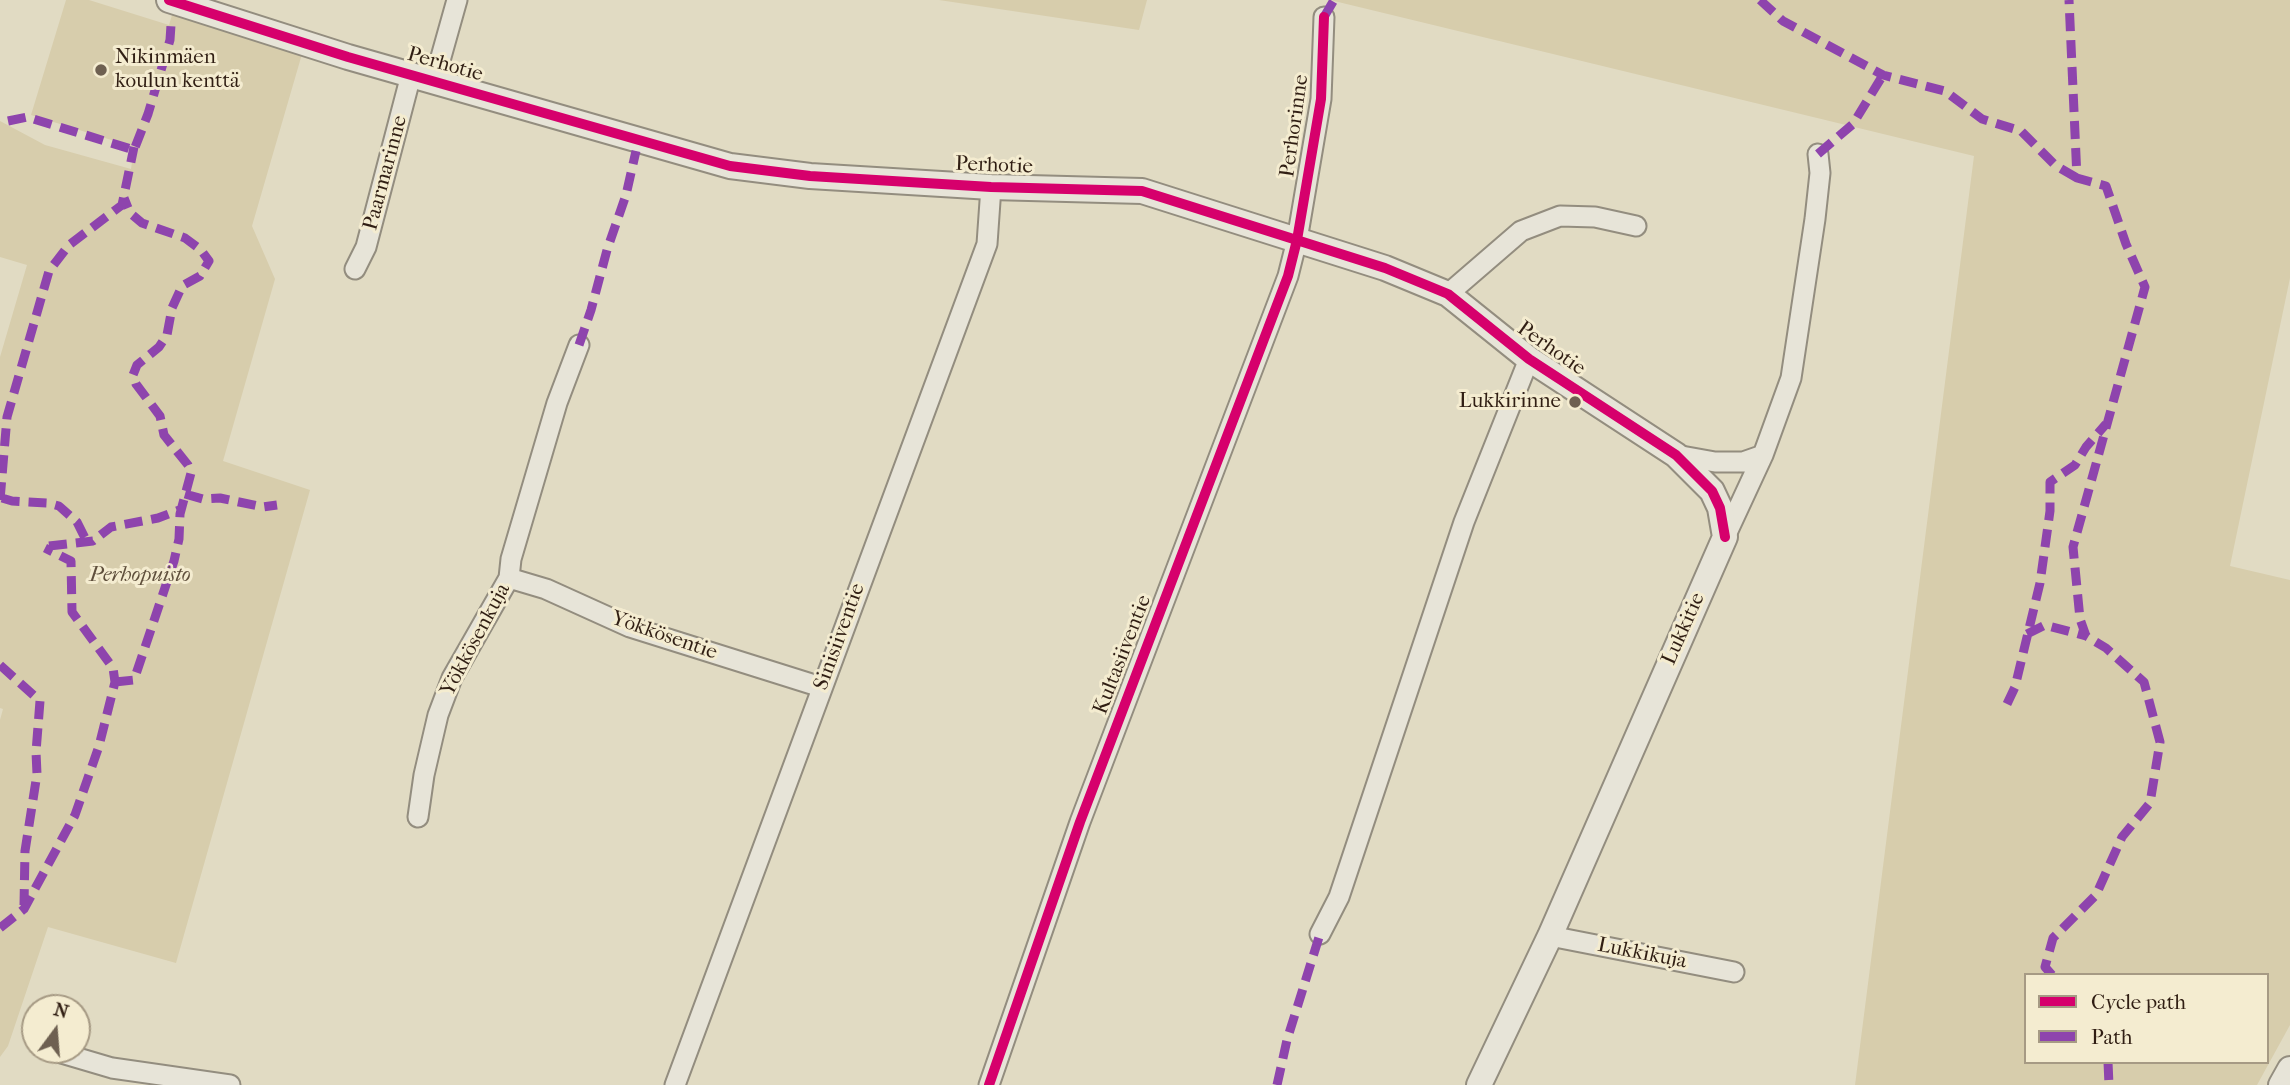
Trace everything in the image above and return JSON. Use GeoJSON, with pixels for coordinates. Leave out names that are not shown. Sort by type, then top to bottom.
{"type":"FeatureCollection","features":[{"type":"Feature","properties":{"kind":"street","name":"Perhotie"},"geometry":{"type":"LineString","coordinates":[[169,0],[205,6],[422,78],[730,166],[810,176],[991,187],[1142,191],[1385,268],[1448,294],[1529,359],[1676,455],[1712,491],[1720,508],[1725,537]]}},
{"type":"Feature","properties":{"kind":"street","name":"Paarmarinne"},"geometry":{"type":"LineString","coordinates":[[355,269],[366,247],[422,78],[457,0]]}},
{"type":"Feature","properties":{"kind":"street","name":"Perhorinne"},"geometry":{"type":"LineString","coordinates":[[1297,240],[1321,99],[1324,17]]}},
{"type":"Feature","properties":{"kind":"street","name":"Lukkitie"},"geometry":{"type":"LineString","coordinates":[[1479,1085],[1550,936],[1763,455],[1791,378],[1815,219],[1820,173],[1818,153]]}},
{"type":"Feature","properties":{"kind":"street","name":"Sinisiiventie"},"geometry":{"type":"LineString","coordinates":[[675,1085],[987,244],[991,187]]}},
{"type":"Feature","properties":{"kind":"street"},"geometry":{"type":"LineString","coordinates":[[1448,294],[1521,231],[1560,216],[1595,217],[1636,226]]}},
{"type":"Feature","properties":{"kind":"street","name":"Kultasiiventie"},"geometry":{"type":"LineString","coordinates":[[989,1085],[1080,822],[1288,276],[1297,240]]}},
{"type":"Feature","properties":{"kind":"street","name":"Yökkösenkuja"},"geometry":{"type":"LineString","coordinates":[[418,817],[438,715],[452,678],[509,578],[511,559],[557,403],[579,345]]}},
{"type":"Feature","properties":{"kind":"street"},"geometry":{"type":"LineString","coordinates":[[1321,934],[1339,897],[1464,522],[1529,359]]}},
{"type":"Feature","properties":{"kind":"street","name":"Perhotie"},"geometry":{"type":"LineString","coordinates":[[1676,455],[1724,462],[1743,462],[1763,455]]}},
{"type":"Feature","properties":{"kind":"street","name":"Yökkösentie"},"geometry":{"type":"LineString","coordinates":[[509,578],[546,589],[630,627],[821,687]]}},
{"type":"Feature","properties":{"kind":"street","name":"Lukkikuja"},"geometry":{"type":"LineString","coordinates":[[1550,936],[1734,972]]}},
{"type":"Feature","properties":{"kind":"street"},"geometry":{"type":"LineString","coordinates":[[91,1062],[112,1068],[230,1085]]}},
{"type":"Feature","properties":{"kind":"street"},"geometry":{"type":"LineString","coordinates":[[2281,1085],[2290,1069]]}},
{"type":"Feature","properties":{"kind":"green space","name":"Perhopuisto"},"geometry":{"type":"Polygon","coordinates":[[[66,0],[89,0],[169,25],[176,2],[302,54],[252,226],[275,279],[223,461],[310,490],[176,963],[48,927],[25,994],[21,994],[21,1007],[8,1046],[0,1057],[0,720],[3,709],[0,708],[0,357],[27,265],[0,257],[0,121],[45,145],[131,169],[134,147],[31,115],[66,0]]]}},
{"type":"Feature","properties":{"kind":"green space"},"geometry":{"type":"Polygon","coordinates":[[[939,0],[1147,0],[1139,30],[939,0]]]}},
{"type":"Feature","properties":{"kind":"green space"},"geometry":{"type":"Polygon","coordinates":[[[1330,0],[2290,0],[2290,278],[2230,566],[2290,580],[2290,1025],[2269,1063],[2269,973],[2024,973],[2024,1064],[2269,1064],[2257,1085],[1855,1085],[1974,156],[1330,0]]]}},
{"type":"Feature","properties":{"kind":"marked path"},"geometry":{"type":"LineString","coordinates":[[1324,17],[1334,0]]}},
{"type":"Feature","properties":{"kind":"marked path"},"geometry":{"type":"LineString","coordinates":[[1760,0],[1783,21],[1883,75],[1945,91],[1982,119],[2021,131],[2055,165],[2077,178]]}},
{"type":"Feature","properties":{"kind":"marked path"},"geometry":{"type":"LineString","coordinates":[[2050,973],[2045,967],[2053,938],[2096,895],[2122,837],[2150,803],[2160,742],[2144,682],[2106,648],[2086,636],[2080,619],[2073,547],[2145,287],[2126,244],[2106,186],[2077,178],[2069,0]]}},
{"type":"Feature","properties":{"kind":"marked path"},"geometry":{"type":"LineString","coordinates":[[8,121],[27,117],[134,150],[148,114],[170,40],[171,25]]}},
{"type":"Feature","properties":{"kind":"marked path"},"geometry":{"type":"LineString","coordinates":[[1818,154],[1853,124],[1883,75]]}},
{"type":"Feature","properties":{"kind":"marked path"},"geometry":{"type":"LineString","coordinates":[[0,500],[7,417],[49,271],[69,245],[122,205],[134,147]]}},
{"type":"Feature","properties":{"kind":"marked path"},"geometry":{"type":"LineString","coordinates":[[579,345],[626,195],[636,151]]}},
{"type":"Feature","properties":{"kind":"marked path"},"geometry":{"type":"LineString","coordinates":[[115,682],[134,680],[174,561],[179,539],[180,514],[191,473],[188,465],[164,435],[160,416],[136,384],[133,375],[137,365],[159,347],[167,335],[172,308],[182,286],[200,276],[209,261],[201,250],[185,238],[142,223],[130,213],[124,198]]}},
{"type":"Feature","properties":{"kind":"marked path"},"geometry":{"type":"LineString","coordinates":[[2007,704],[2015,687],[2040,583],[2050,511],[2050,482],[2075,465],[2106,424]]}},
{"type":"Feature","properties":{"kind":"marked path"},"geometry":{"type":"LineString","coordinates":[[185,494],[263,507],[277,505]]}},
{"type":"Feature","properties":{"kind":"marked path"},"geometry":{"type":"LineString","coordinates":[[2,498],[59,506],[77,522],[87,542]]}},
{"type":"Feature","properties":{"kind":"marked path"},"geometry":{"type":"LineString","coordinates":[[49,546],[93,541],[111,527],[158,518],[182,509]]}},
{"type":"Feature","properties":{"kind":"marked path"},"geometry":{"type":"LineString","coordinates":[[0,928],[24,909],[75,815],[99,746],[115,682],[113,668],[72,612],[71,561],[45,548]]}},
{"type":"Feature","properties":{"kind":"marked path"},"geometry":{"type":"LineString","coordinates":[[2027,634],[2045,625],[2086,636]]}},
{"type":"Feature","properties":{"kind":"marked path"},"geometry":{"type":"LineString","coordinates":[[0,665],[40,701],[37,774],[25,851],[24,905]]}},
{"type":"Feature","properties":{"kind":"marked path"},"geometry":{"type":"LineString","coordinates":[[1277,1085],[1287,1040],[1320,934]]}},
{"type":"Feature","properties":{"kind":"marked path"},"geometry":{"type":"LineString","coordinates":[[2108,1064],[2109,1085]]}},
{"type":"Feature","properties":{"kind":"cycle path"},"geometry":{"type":"LineString","coordinates":[[169,0],[348,57],[730,166],[810,176],[991,187],[1142,191],[1385,268],[1448,294],[1529,359],[1676,455],[1712,491],[1720,508],[1725,537]]}},
{"type":"Feature","properties":{"kind":"cycle path"},"geometry":{"type":"LineString","coordinates":[[989,1085],[1080,822],[1288,276],[1297,240],[1321,99],[1324,17]]}},
{"type":"Feature","properties":{"kind":"place","name":"Nikinmäen koulun kenttä"},"geometry":{"type":"Point","coordinates":[101,70]}},
{"type":"Feature","properties":{"kind":"place","name":"Lukkirinne"},"geometry":{"type":"Point","coordinates":[1575,402]}}]}
